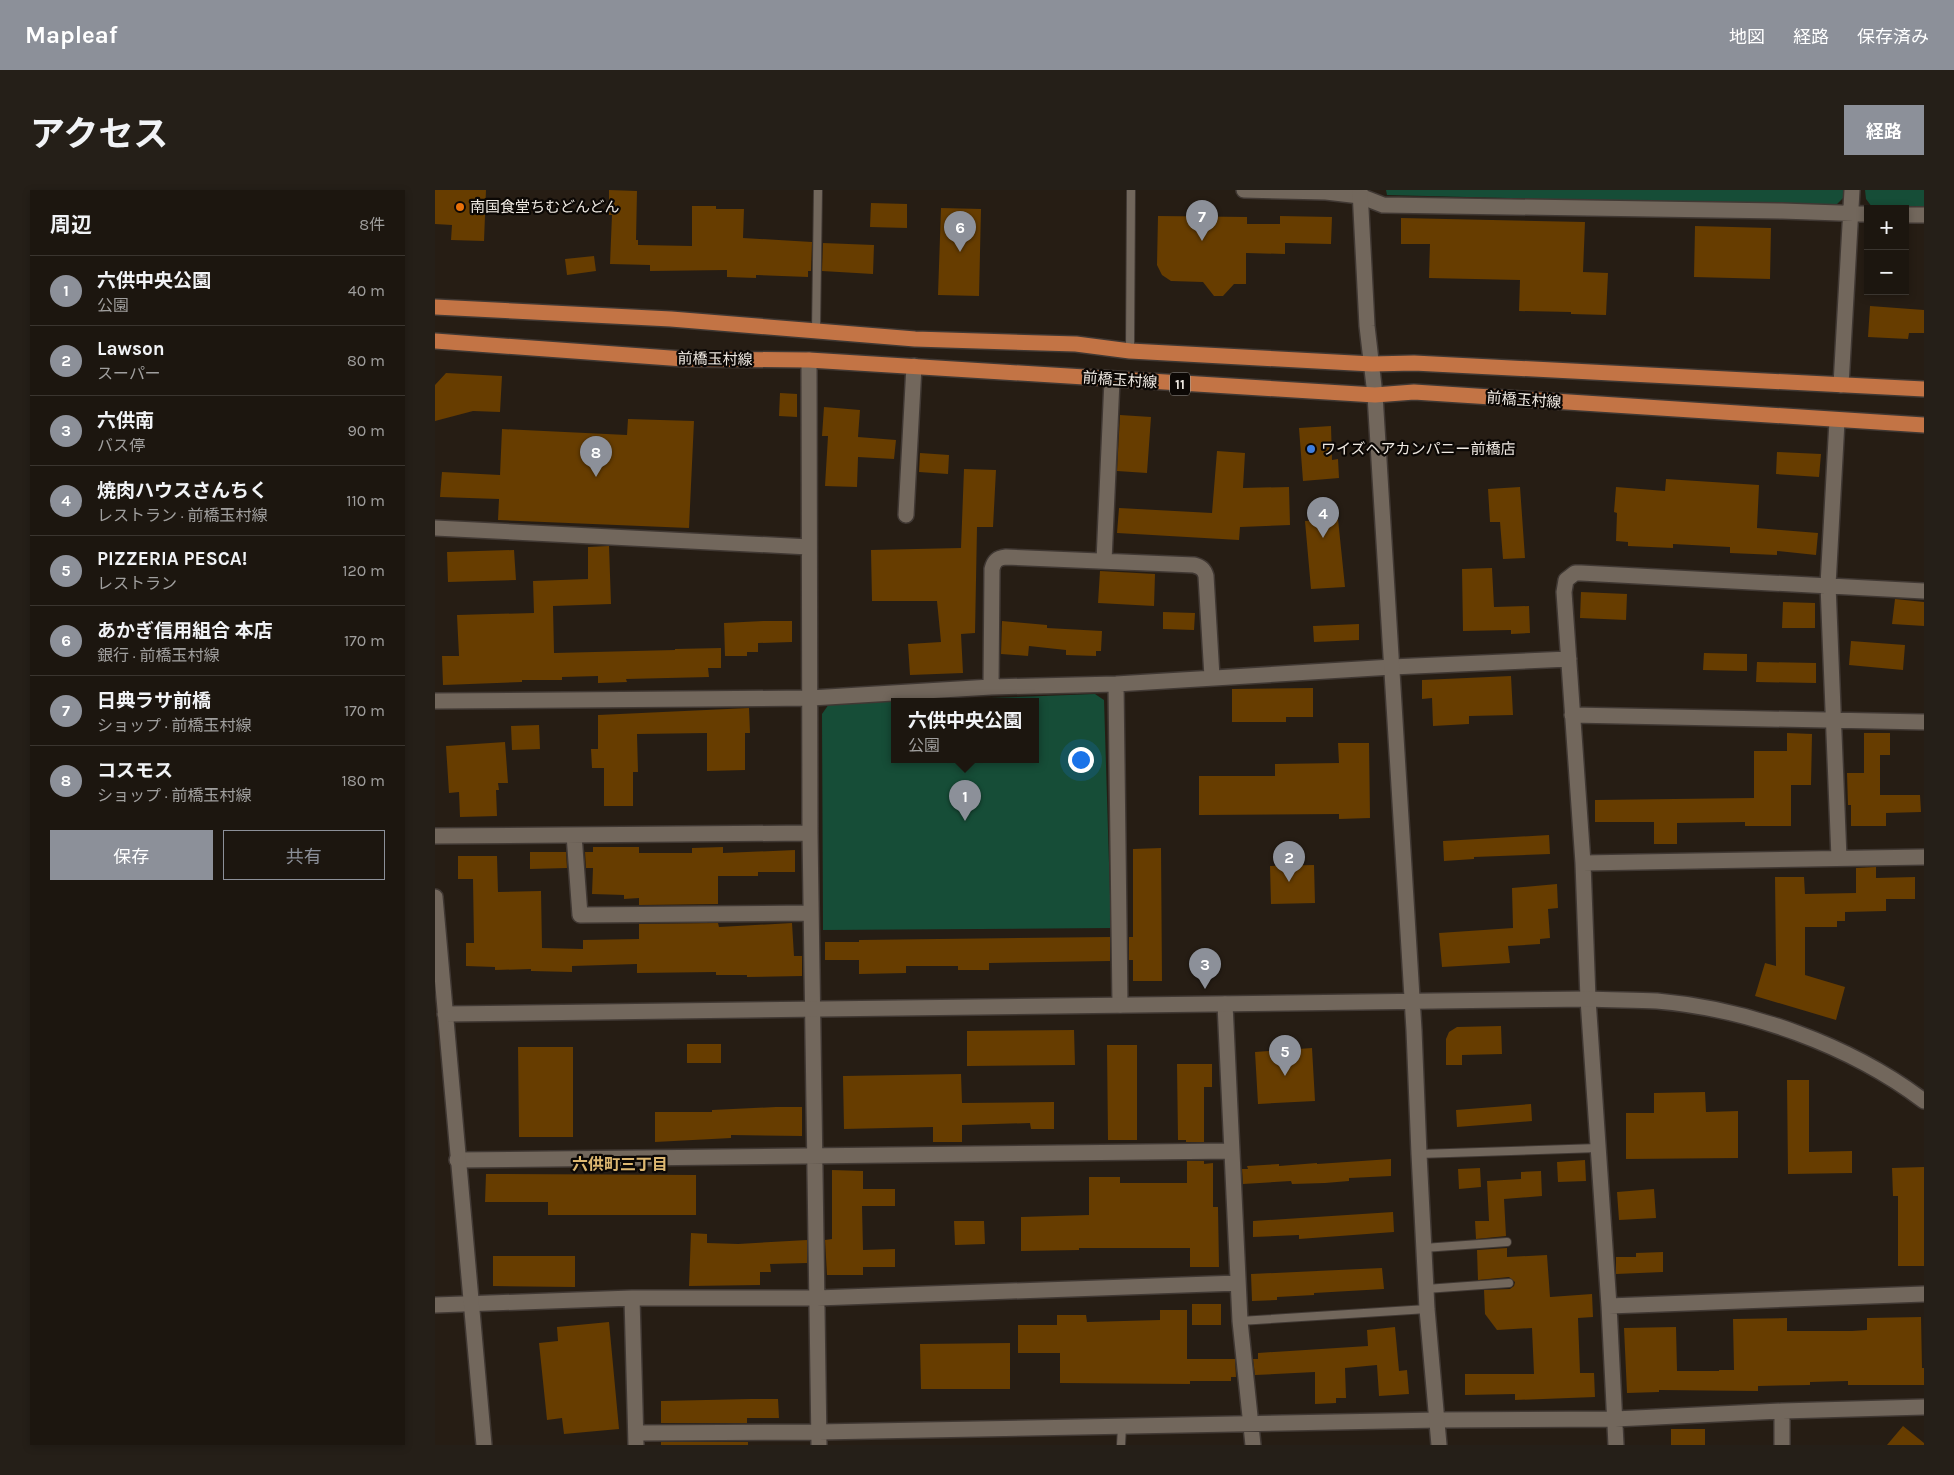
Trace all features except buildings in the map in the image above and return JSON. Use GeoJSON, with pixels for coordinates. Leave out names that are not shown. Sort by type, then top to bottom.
{"type":"FeatureCollection","features":[{"type":"Feature","properties":{"kind":"main road","name":"前橋玉村線"},"geometry":{"type":"LineString","coordinates":[[435,307],[671,319],[915,339],[1077,344],[1130,351],[1372,364],[1414,364],[1841,384],[1924,390]]}},
{"type":"Feature","properties":{"kind":"main road","name":"前橋玉村線"},"geometry":{"type":"LineString","coordinates":[[435,341],[684,359],[809,360],[1375,395],[1414,392],[1837,421],[1924,425]]}},
{"type":"Feature","properties":{"kind":"street"},"geometry":{"type":"LineString","coordinates":[[1244,190],[1360,193],[1383,204],[1864,214]]}},
{"type":"Feature","properties":{"kind":"street"},"geometry":{"type":"LineString","coordinates":[[1841,384],[1852,190]]}},
{"type":"Feature","properties":{"kind":"street"},"geometry":{"type":"LineString","coordinates":[[1360,193],[1367,326],[1375,395],[1413,1002],[1427,1309],[1439,1445]]}},
{"type":"Feature","properties":{"kind":"street"},"geometry":{"type":"LineString","coordinates":[[1909,215],[1924,215]]}},
{"type":"Feature","properties":{"kind":"street"},"geometry":{"type":"LineString","coordinates":[[809,360],[811,698],[809,833],[819,1438]]}},
{"type":"Feature","properties":{"kind":"street"},"geometry":{"type":"LineString","coordinates":[[906,515],[914,366]]}},
{"type":"Feature","properties":{"kind":"street"},"geometry":{"type":"LineString","coordinates":[[1104,561],[1112,380]]}},
{"type":"Feature","properties":{"kind":"street"},"geometry":{"type":"LineString","coordinates":[[1837,421],[1828,585],[1839,858]]}},
{"type":"Feature","properties":{"kind":"street"},"geometry":{"type":"LineString","coordinates":[[435,528],[809,546]]}},
{"type":"Feature","properties":{"kind":"street"},"geometry":{"type":"LineString","coordinates":[[991,687],[992,569],[994,562],[998,558],[1006,557],[1194,565],[1205,571],[1212,677]]}},
{"type":"Feature","properties":{"kind":"street"},"geometry":{"type":"LineString","coordinates":[[1616,1445],[1609,1306],[1588,999],[1583,863],[1564,592],[1566,580],[1575,573],[1924,591]]}},
{"type":"Feature","properties":{"kind":"street"},"geometry":{"type":"LineString","coordinates":[[435,701],[811,698],[991,687],[1116,684],[1392,667],[1569,659]]}},
{"type":"Feature","properties":{"kind":"street"},"geometry":{"type":"LineString","coordinates":[[1116,684],[1120,1005]]}},
{"type":"Feature","properties":{"kind":"street"},"geometry":{"type":"LineString","coordinates":[[1572,715],[1924,722]]}},
{"type":"Feature","properties":{"kind":"street"},"geometry":{"type":"LineString","coordinates":[[435,836],[809,833]]}},
{"type":"Feature","properties":{"kind":"street"},"geometry":{"type":"LineString","coordinates":[[575,835],[580,915],[810,913]]}},
{"type":"Feature","properties":{"kind":"street"},"geometry":{"type":"LineString","coordinates":[[1583,863],[1924,857]]}},
{"type":"Feature","properties":{"kind":"street"},"geometry":{"type":"LineString","coordinates":[[435,897],[457,1160],[484,1445]]}},
{"type":"Feature","properties":{"kind":"street"},"geometry":{"type":"LineString","coordinates":[[445,1014],[1588,999],[1658,1002],[1714,1010],[1754,1019],[1808,1036],[1879,1072],[1924,1102]]}},
{"type":"Feature","properties":{"kind":"street"},"geometry":{"type":"LineString","coordinates":[[1225,1004],[1240,1321],[1253,1445]]}},
{"type":"Feature","properties":{"kind":"street"},"geometry":{"type":"LineString","coordinates":[[457,1160],[1232,1151]]}},
{"type":"Feature","properties":{"kind":"street"},"geometry":{"type":"LineString","coordinates":[[435,1305],[632,1298],[817,1298],[1238,1283]]}},
{"type":"Feature","properties":{"kind":"street"},"geometry":{"type":"LineString","coordinates":[[1609,1306],[1924,1294]]}},
{"type":"Feature","properties":{"kind":"street"},"geometry":{"type":"LineString","coordinates":[[632,1298],[636,1439],[819,1438],[1122,1426],[1438,1420],[1615,1419],[1782,1410],[1924,1407]]}},
{"type":"Feature","properties":{"kind":"street"},"geometry":{"type":"LineString","coordinates":[[1782,1410],[1782,1445]]}},
{"type":"Feature","properties":{"kind":"lane"},"geometry":{"type":"LineString","coordinates":[[816,332],[818,190]]}},
{"type":"Feature","properties":{"kind":"lane"},"geometry":{"type":"LineString","coordinates":[[1130,351],[1131,190]]}},
{"type":"Feature","properties":{"kind":"lane"},"geometry":{"type":"LineString","coordinates":[[1419,1154],[1598,1148]]}},
{"type":"Feature","properties":{"kind":"lane"},"geometry":{"type":"LineString","coordinates":[[1424,1248],[1507,1242]]}},
{"type":"Feature","properties":{"kind":"lane"},"geometry":{"type":"LineString","coordinates":[[1426,1289],[1509,1283]]}},
{"type":"Feature","properties":{"kind":"lane"},"geometry":{"type":"LineString","coordinates":[[1240,1321],[1427,1309]]}},
{"type":"Feature","properties":{"kind":"lane"},"geometry":{"type":"LineString","coordinates":[[1121,1445],[1122,1426]]}},
{"type":"Feature","properties":{"kind":"green space"},"geometry":{"type":"Polygon","coordinates":[[[1386,190],[1843,190],[1843,198],[1836,205],[1813,206],[1387,195],[1386,190]]]}},
{"type":"Feature","properties":{"kind":"green space"},"geometry":{"type":"Polygon","coordinates":[[[1865,190],[1924,190],[1924,208],[1909,208],[1909,205],[1870,205],[1866,199],[1865,190]]]}},
{"type":"Feature","properties":{"kind":"green space"},"geometry":{"type":"Polygon","coordinates":[[[1095,694],[1104,700],[1111,928],[823,930],[822,714],[829,704],[891,702],[891,763],[1039,763],[1039,698],[989,698],[1095,694]]]}},
{"type":"Feature","properties":{"kind":"place","name":"南国食堂ちむどんどん"},"geometry":{"type":"Point","coordinates":[460,207]}},
{"type":"Feature","properties":{"kind":"place","name":"日典ラサ前橋"},"geometry":{"type":"Point","coordinates":[1202,241]}},
{"type":"Feature","properties":{"kind":"place","name":"あかぎ信用組合 本店"},"geometry":{"type":"Point","coordinates":[960,252]}},
{"type":"Feature","properties":{"kind":"place","name":"ワイズヘアカンパニー前橋店"},"geometry":{"type":"Point","coordinates":[1311,449]}},
{"type":"Feature","properties":{"kind":"place","name":"コスモス"},"geometry":{"type":"Point","coordinates":[596,477]}},
{"type":"Feature","properties":{"kind":"place","name":"焼肉ハウスさんちく"},"geometry":{"type":"Point","coordinates":[1323,538]}},
{"type":"Feature","properties":{"kind":"place","name":"六供中央公園"},"geometry":{"type":"Point","coordinates":[965,821]}},
{"type":"Feature","properties":{"kind":"place","name":"Lawson"},"geometry":{"type":"Point","coordinates":[1289,882]}},
{"type":"Feature","properties":{"kind":"place","name":"六供南"},"geometry":{"type":"Point","coordinates":[1205,989]}},
{"type":"Feature","properties":{"kind":"place","name":"PIZZERIA PESCA!"},"geometry":{"type":"Point","coordinates":[1285,1076]}},
{"type":"Feature","properties":{"kind":"district","name":"六供町三丁目"},"geometry":{"type":"Point","coordinates":[620,1164]}}]}
